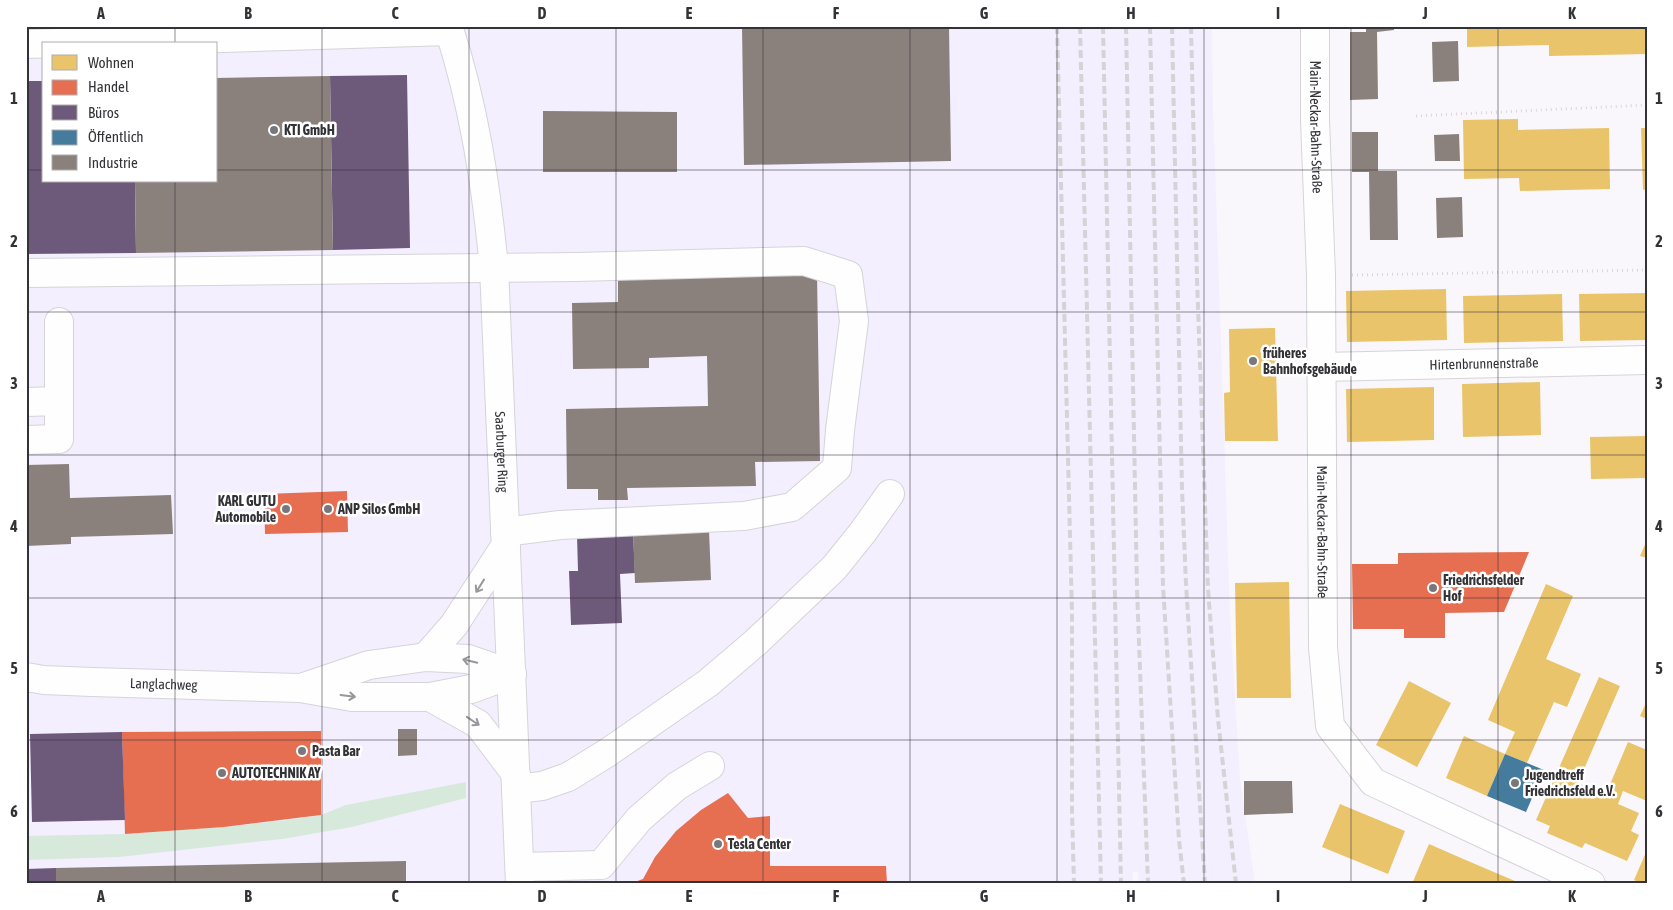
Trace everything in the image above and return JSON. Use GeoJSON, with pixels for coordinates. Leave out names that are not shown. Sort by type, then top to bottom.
{"type":"FeatureCollection","features":[{"type":"Feature","properties":{"kind":"street","name":"Main-Neckar-Bahn-Straße"},"geometry":{"type":"LineString","coordinates":[[1315,26],[1315,120],[1321,275],[1323,647],[1330,726],[1373,782],[1546,874],[1591,884]]}},
{"type":"Feature","properties":{"kind":"street"},"geometry":{"type":"LineString","coordinates":[[107,42],[351,36],[449,29]]}},
{"type":"Feature","properties":{"kind":"street","name":"Saarburger Ring"},"geometry":{"type":"LineString","coordinates":[[449,29],[477,134],[494,267],[520,876]]}},
{"type":"Feature","properties":{"kind":"street"},"geometry":{"type":"LineString","coordinates":[[26,44],[42,44]]}},
{"type":"Feature","properties":{"kind":"street"},"geometry":{"type":"LineString","coordinates":[[26,273],[804,261],[848,275],[854,321],[837,468],[792,507],[744,516],[560,525],[505,538],[454,625],[426,657]]}},
{"type":"Feature","properties":{"kind":"street"},"geometry":{"type":"LineString","coordinates":[[26,440],[59,440],[59,322]]}},
{"type":"Feature","properties":{"kind":"street","name":"Hirtenbrunnenstraße"},"geometry":{"type":"LineString","coordinates":[[1322,367],[1647,360]]}},
{"type":"Feature","properties":{"kind":"street"},"geometry":{"type":"LineString","coordinates":[[26,402],[59,401]]}},
{"type":"Feature","properties":{"kind":"street"},"geometry":{"type":"LineString","coordinates":[[516,781],[542,786],[568,777],[607,753],[708,683],[756,643],[834,568],[890,494]]}},
{"type":"Feature","properties":{"kind":"street","name":"Langlachweg"},"geometry":{"type":"LineString","coordinates":[[300,688],[369,665],[426,657],[468,659],[512,674]]}},
{"type":"Feature","properties":{"kind":"street","name":"Langlachweg"},"geometry":{"type":"LineString","coordinates":[[26,677],[63,681],[300,688],[352,697],[430,697],[471,689],[512,674]]}},
{"type":"Feature","properties":{"kind":"street","name":"Langlachweg"},"geometry":{"type":"LineString","coordinates":[[430,697],[478,724],[516,781]]}},
{"type":"Feature","properties":{"kind":"street"},"geometry":{"type":"LineString","coordinates":[[520,876],[601,875],[639,820],[677,786],[710,766]]}},
{"type":"Feature","properties":{"kind":"path"},"geometry":{"type":"LineString","coordinates":[[1416,116],[1647,105]]}},
{"type":"Feature","properties":{"kind":"path"},"geometry":{"type":"LineString","coordinates":[[1321,275],[1647,270]]}},
{"type":"Feature","properties":{"kind":"shaded area"},"geometry":{"type":"Polygon","coordinates":[[[26,26],[1212,26],[1230,614],[1240,778],[1255,884],[1139,884],[1138,872],[1133,872],[1132,884],[26,884],[26,26]]]}},
{"type":"Feature","properties":{"kind":"green space"},"geometry":{"type":"Polygon","coordinates":[[[466,782],[466,798],[352,827],[282,839],[119,857],[26,860],[26,836],[125,834],[288,820],[321,815],[346,805],[466,782]]]}},
{"type":"Feature","properties":{"kind":"building: Wohnen"},"geometry":{"type":"Polygon","coordinates":[[[1467,26],[1647,26],[1647,54],[1549,56],[1549,45],[1467,47],[1467,26]]]}},
{"type":"Feature","properties":{"kind":"building: Wohnen"},"geometry":{"type":"Polygon","coordinates":[[[1518,119],[1518,130],[1609,128],[1610,189],[1520,191],[1519,178],[1464,179],[1463,120],[1518,119]]]}},
{"type":"Feature","properties":{"kind":"building: Wohnen"},"geometry":{"type":"Polygon","coordinates":[[[1641,128],[1647,128],[1647,189],[1643,190],[1641,128]]]}},
{"type":"Feature","properties":{"kind":"building: Wohnen"},"geometry":{"type":"Polygon","coordinates":[[[1446,289],[1447,340],[1347,342],[1346,291],[1446,289]]]}},
{"type":"Feature","properties":{"kind":"building: Wohnen"},"geometry":{"type":"Polygon","coordinates":[[[1647,293],[1647,340],[1580,341],[1579,294],[1647,293]]]}},
{"type":"Feature","properties":{"kind":"building: Wohnen"},"geometry":{"type":"Polygon","coordinates":[[[1562,294],[1563,341],[1464,343],[1463,296],[1562,294]]]}},
{"type":"Feature","properties":{"kind":"building: Wohnen","name":"früheres Bahnhofsgebäude"},"geometry":{"type":"Polygon","coordinates":[[[1275,328],[1278,441],[1225,441],[1224,393],[1230,392],[1229,329],[1275,328]]]}},
{"type":"Feature","properties":{"kind":"building: Wohnen"},"geometry":{"type":"Polygon","coordinates":[[[26,339],[28,339],[29,359],[26,359],[26,339]]]}},
{"type":"Feature","properties":{"kind":"building: Wohnen"},"geometry":{"type":"Polygon","coordinates":[[[1540,382],[1541,435],[1463,437],[1462,384],[1540,382]]]}},
{"type":"Feature","properties":{"kind":"building: Wohnen"},"geometry":{"type":"Polygon","coordinates":[[[1434,387],[1434,440],[1347,442],[1346,389],[1434,387]]]}},
{"type":"Feature","properties":{"kind":"building: Wohnen"},"geometry":{"type":"Polygon","coordinates":[[[1646,436],[1647,478],[1591,479],[1590,437],[1646,436]]]}},
{"type":"Feature","properties":{"kind":"building: Wohnen"},"geometry":{"type":"Polygon","coordinates":[[[1647,540],[1647,558],[1640,556],[1647,540]]]}},
{"type":"Feature","properties":{"kind":"building: Wohnen"},"geometry":{"type":"Polygon","coordinates":[[[1289,582],[1291,698],[1237,698],[1235,583],[1289,582]]]}},
{"type":"Feature","properties":{"kind":"building: Wohnen"},"geometry":{"type":"Polygon","coordinates":[[[1546,584],[1573,596],[1546,659],[1581,674],[1567,707],[1554,702],[1527,763],[1505,754],[1515,732],[1488,720],[1546,584]]]}},
{"type":"Feature","properties":{"kind":"building: Wohnen"},"geometry":{"type":"Polygon","coordinates":[[[1599,677],[1620,686],[1578,783],[1605,796],[1628,742],[1647,750],[1647,801],[1623,791],[1618,804],[1639,813],[1631,831],[1639,835],[1627,861],[1585,843],[1582,848],[1547,833],[1550,826],[1536,820],[1599,677]]]}},
{"type":"Feature","properties":{"kind":"building: Wohnen"},"geometry":{"type":"Polygon","coordinates":[[[1409,681],[1451,703],[1417,767],[1376,745],[1409,681]]]}},
{"type":"Feature","properties":{"kind":"building: Wohnen"},"geometry":{"type":"Polygon","coordinates":[[[1647,701],[1647,719],[1640,716],[1647,701]]]}},
{"type":"Feature","properties":{"kind":"building: Wohnen"},"geometry":{"type":"Polygon","coordinates":[[[1464,736],[1505,754],[1487,796],[1446,778],[1464,736]]]}},
{"type":"Feature","properties":{"kind":"building: Wohnen"},"geometry":{"type":"Polygon","coordinates":[[[1340,804],[1405,831],[1388,874],[1322,847],[1340,804]]]}},
{"type":"Feature","properties":{"kind":"building: Wohnen"},"geometry":{"type":"Polygon","coordinates":[[[1429,844],[1461,858],[1522,884],[1412,884],[1429,844]]]}},
{"type":"Feature","properties":{"kind":"building: Wohnen"},"geometry":{"type":"Polygon","coordinates":[[[1647,850],[1647,884],[1642,884],[1634,880],[1647,850]]]}},
{"type":"Feature","properties":{"kind":"building: Handel"},"geometry":{"type":"Polygon","coordinates":[[[347,491],[348,532],[265,534],[264,494],[347,491]]]}},
{"type":"Feature","properties":{"kind":"building: Handel","name":"Friedrichsfelder Hof"},"geometry":{"type":"Polygon","coordinates":[[[1529,552],[1504,612],[1445,613],[1445,638],[1404,638],[1404,629],[1353,629],[1352,564],[1398,564],[1398,553],[1529,552]]]}},
{"type":"Feature","properties":{"kind":"building: Handel","name":"AUTOTECHNIK AY"},"geometry":{"type":"Polygon","coordinates":[[[321,731],[321,815],[224,827],[125,834],[122,732],[321,731]]]}},
{"type":"Feature","properties":{"kind":"building: Handel","name":"Tesla Center"},"geometry":{"type":"Polygon","coordinates":[[[728,793],[748,818],[770,816],[770,866],[886,866],[887,884],[629,884],[643,879],[655,857],[676,831],[701,810],[728,793]]]}},
{"type":"Feature","properties":{"kind":"building: Büros"},"geometry":{"type":"Polygon","coordinates":[[[407,75],[410,248],[333,250],[330,76],[407,75]]]}},
{"type":"Feature","properties":{"kind":"building: Büros"},"geometry":{"type":"Polygon","coordinates":[[[26,81],[42,81],[42,182],[135,182],[136,253],[26,254],[26,81]]]}},
{"type":"Feature","properties":{"kind":"building: Büros"},"geometry":{"type":"Polygon","coordinates":[[[633,533],[635,573],[620,574],[622,623],[571,625],[569,571],[578,571],[577,535],[633,533]]]}},
{"type":"Feature","properties":{"kind":"building: Büros"},"geometry":{"type":"Polygon","coordinates":[[[122,732],[125,820],[32,822],[30,734],[122,732]]]}},
{"type":"Feature","properties":{"kind":"building: Büros"},"geometry":{"type":"Polygon","coordinates":[[[56,868],[56,884],[26,884],[26,869],[56,868]]]}},
{"type":"Feature","properties":{"kind":"building: Öffentlich","name":"Jugendtreff Friedrichsfeld e.V."},"geometry":{"type":"Polygon","coordinates":[[[1505,754],[1544,770],[1526,812],[1487,796],[1505,754]]]}},
{"type":"Feature","properties":{"kind":"building: Industrie"},"geometry":{"type":"Polygon","coordinates":[[[742,26],[949,26],[951,161],[744,165],[742,26]]]}},
{"type":"Feature","properties":{"kind":"building: Industrie"},"geometry":{"type":"Polygon","coordinates":[[[1366,26],[1394,26],[1394,30],[1377,32],[1378,99],[1350,100],[1350,32],[1366,32],[1366,26]]]}},
{"type":"Feature","properties":{"kind":"building: Industrie"},"geometry":{"type":"Polygon","coordinates":[[[1458,41],[1459,81],[1433,82],[1432,42],[1458,41]]]}},
{"type":"Feature","properties":{"kind":"building: Industrie","name":"KTI GmbH"},"geometry":{"type":"Polygon","coordinates":[[[330,76],[333,250],[136,253],[135,182],[218,182],[218,78],[330,76]]]}},
{"type":"Feature","properties":{"kind":"building: Industrie"},"geometry":{"type":"Polygon","coordinates":[[[543,111],[677,112],[677,172],[543,172],[543,111]]]}},
{"type":"Feature","properties":{"kind":"building: Industrie"},"geometry":{"type":"Polygon","coordinates":[[[1352,132],[1378,132],[1378,171],[1397,171],[1398,240],[1370,240],[1369,172],[1352,172],[1352,132]]]}},
{"type":"Feature","properties":{"kind":"building: Industrie"},"geometry":{"type":"Polygon","coordinates":[[[1459,134],[1460,161],[1435,161],[1434,135],[1459,134]]]}},
{"type":"Feature","properties":{"kind":"building: Industrie"},"geometry":{"type":"Polygon","coordinates":[[[1462,197],[1463,237],[1437,238],[1436,198],[1462,197]]]}},
{"type":"Feature","properties":{"kind":"building: Industrie"},"geometry":{"type":"Polygon","coordinates":[[[618,273],[817,273],[820,461],[755,462],[756,486],[627,488],[628,500],[598,500],[598,489],[567,489],[566,409],[708,406],[707,356],[649,358],[649,368],[573,369],[572,303],[618,302],[618,273]]]}},
{"type":"Feature","properties":{"kind":"building: Industrie"},"geometry":{"type":"Polygon","coordinates":[[[69,464],[70,498],[171,495],[173,534],[71,537],[71,544],[26,546],[26,465],[69,464]]]}},
{"type":"Feature","properties":{"kind":"building: Industrie"},"geometry":{"type":"Polygon","coordinates":[[[709,530],[711,580],[635,583],[633,533],[709,530]]]}},
{"type":"Feature","properties":{"kind":"building: Industrie"},"geometry":{"type":"Polygon","coordinates":[[[398,729],[417,729],[417,755],[398,756],[398,729]]]}},
{"type":"Feature","properties":{"kind":"building: Industrie"},"geometry":{"type":"Polygon","coordinates":[[[1244,781],[1292,781],[1293,813],[1244,815],[1244,781]]]}},
{"type":"Feature","properties":{"kind":"building: Industrie"},"geometry":{"type":"Polygon","coordinates":[[[406,861],[406,884],[56,884],[56,868],[406,861]]]}},
{"type":"Feature","properties":{"kind":"railway"},"geometry":{"type":"LineString","coordinates":[[1057,26],[1072,614],[1074,884]]}},
{"type":"Feature","properties":{"kind":"railway"},"geometry":{"type":"LineString","coordinates":[[1080,26],[1101,884]]}},
{"type":"Feature","properties":{"kind":"railway"},"geometry":{"type":"LineString","coordinates":[[1103,26],[1121,884]]}},
{"type":"Feature","properties":{"kind":"railway"},"geometry":{"type":"LineString","coordinates":[[1126,26],[1137,589],[1148,884]]}},
{"type":"Feature","properties":{"kind":"railway"},"geometry":{"type":"LineString","coordinates":[[1150,26],[1163,586],[1179,840],[1184,884]]}},
{"type":"Feature","properties":{"kind":"railway"},"geometry":{"type":"LineString","coordinates":[[1172,26],[1182,489],[1186,584],[1205,884]]}},
{"type":"Feature","properties":{"kind":"railway"},"geometry":{"type":"LineString","coordinates":[[1191,26],[1197,279],[1208,589],[1218,719],[1236,884]]}},
{"type":"Feature","properties":{"kind":"place","name":"KTI GmbH"},"geometry":{"type":"Point","coordinates":[274,130]}},
{"type":"Feature","properties":{"kind":"place","name":"früheres Bahnhofsgebäude"},"geometry":{"type":"Point","coordinates":[1253,361]}},
{"type":"Feature","properties":{"kind":"place","name":"KARL GUTU Automobile"},"geometry":{"type":"Point","coordinates":[286,509]}},
{"type":"Feature","properties":{"kind":"place","name":"ANP Silos GmbH"},"geometry":{"type":"Point","coordinates":[328,509]}},
{"type":"Feature","properties":{"kind":"place","name":"Friedrichsfelder Hof"},"geometry":{"type":"Point","coordinates":[1433,588]}},
{"type":"Feature","properties":{"kind":"place","name":"Pasta Bar"},"geometry":{"type":"Point","coordinates":[302,751]}},
{"type":"Feature","properties":{"kind":"place","name":"AUTOTECHNIK AY"},"geometry":{"type":"Point","coordinates":[222,773]}},
{"type":"Feature","properties":{"kind":"place","name":"Jugendtreff Friedrichsfeld e.V."},"geometry":{"type":"Point","coordinates":[1515,783]}},
{"type":"Feature","properties":{"kind":"place","name":"Tesla Center"},"geometry":{"type":"Point","coordinates":[718,844]}}]}
